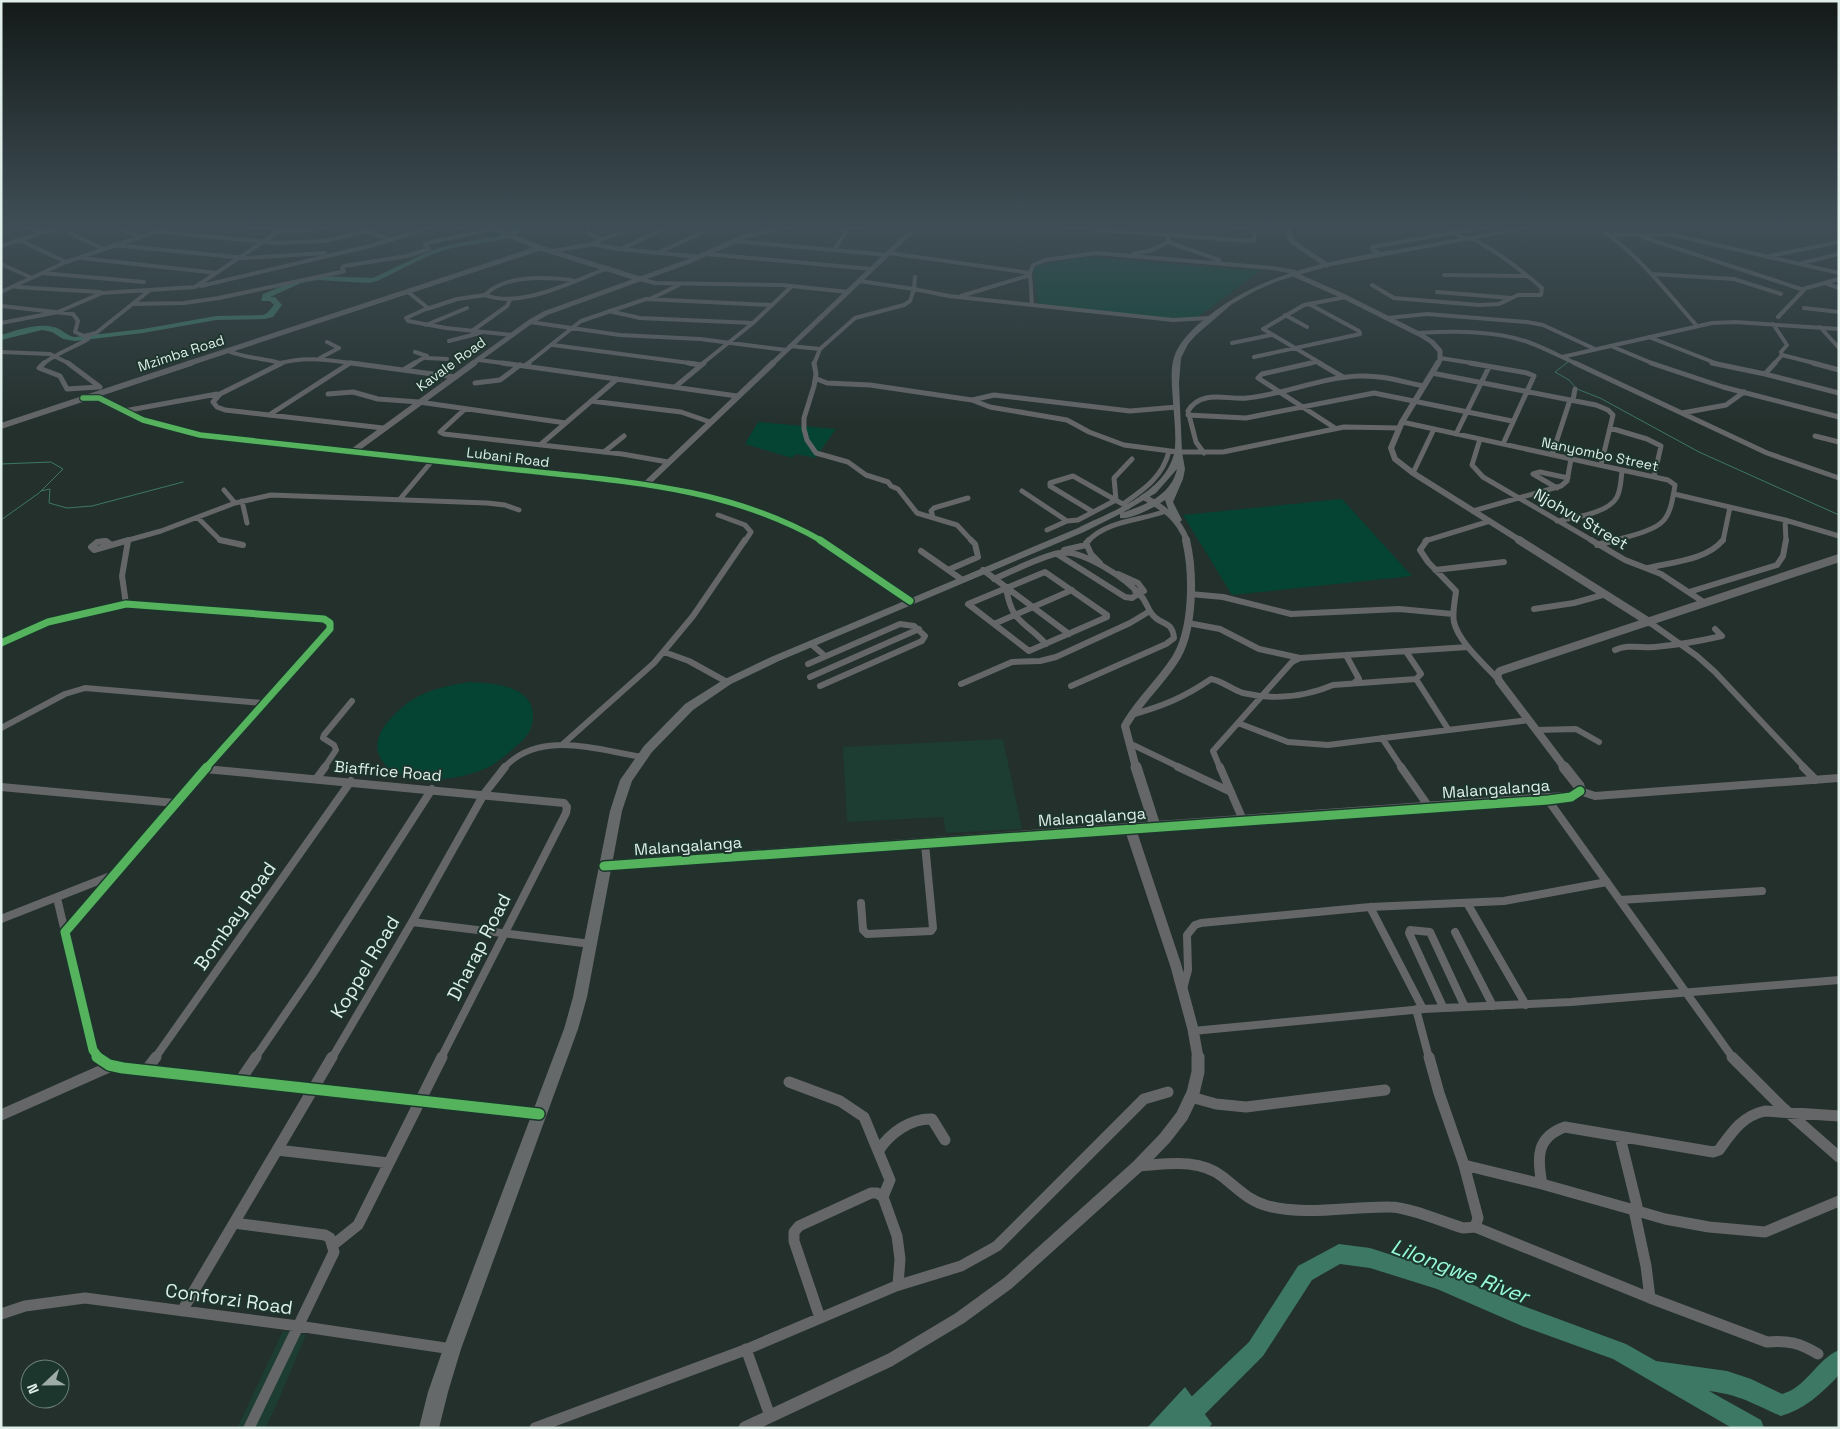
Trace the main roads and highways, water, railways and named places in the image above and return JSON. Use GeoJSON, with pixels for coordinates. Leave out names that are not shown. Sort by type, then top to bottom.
{"type":"FeatureCollection","features":[{"type":"Feature","properties":{"kind":"highway"},"geometry":{"type":"LineString","coordinates":[[429,1428],[452,1349],[573,1021],[591,944],[604,866],[621,795],[626,780],[642,757],[683,712],[727,682],[961,579],[989,574],[1081,530],[1144,497],[1160,485],[1175,464],[1177,406],[1175,370],[1177,357],[1184,343],[1210,318],[1223,306],[1245,293]]}},
{"type":"Feature","properties":{"kind":"highway"},"geometry":{"type":"LineString","coordinates":[[1175,452],[1181,469],[1169,502],[1177,520]]}},
{"type":"Feature","properties":{"kind":"highway"},"geometry":{"type":"LineString","coordinates":[[1081,530],[1156,502],[1170,491],[1178,480]]}},
{"type":"Feature","properties":{"kind":"highway"},"geometry":{"type":"LineString","coordinates":[[1144,508],[1168,511]]}},
{"type":"Feature","properties":{"kind":"waterway"},"geometry":{"type":"LineString","coordinates":[[1,338],[28,330],[48,328],[66,337],[75,339],[143,331],[216,318],[264,317],[270,315],[278,305],[272,299],[264,299],[273,293]]}},
{"type":"Feature","properties":{"kind":"waterway"},"geometry":{"type":"LineString","coordinates":[[1568,362],[1555,372],[1569,380],[1577,389],[1600,398],[1699,452],[1839,515]]}},
{"type":"Feature","properties":{"kind":"waterway"},"geometry":{"type":"LineString","coordinates":[[1,464],[51,462],[63,469],[41,491]]}},
{"type":"Feature","properties":{"kind":"waterway"},"geometry":{"type":"LineString","coordinates":[[41,491],[50,489],[49,503],[67,508],[92,506],[183,482]]}},
{"type":"Feature","properties":{"kind":"waterway"},"geometry":{"type":"LineString","coordinates":[[1,520],[41,491]]}},
{"type":"Feature","properties":{"kind":"waterway","name":"Lilongwe River"},"geometry":{"type":"LineString","coordinates":[[1175,1428],[1256,1349],[1305,1273],[1339,1254],[1370,1258],[1438,1280],[1522,1316],[1619,1351],[1753,1428]]}},
{"type":"Feature","properties":{"kind":"waterway"},"geometry":{"type":"LineString","coordinates":[[1658,1370],[1711,1381],[1727,1382],[1751,1390],[1781,1405],[1792,1402],[1816,1384],[1839,1360]]}}]}
